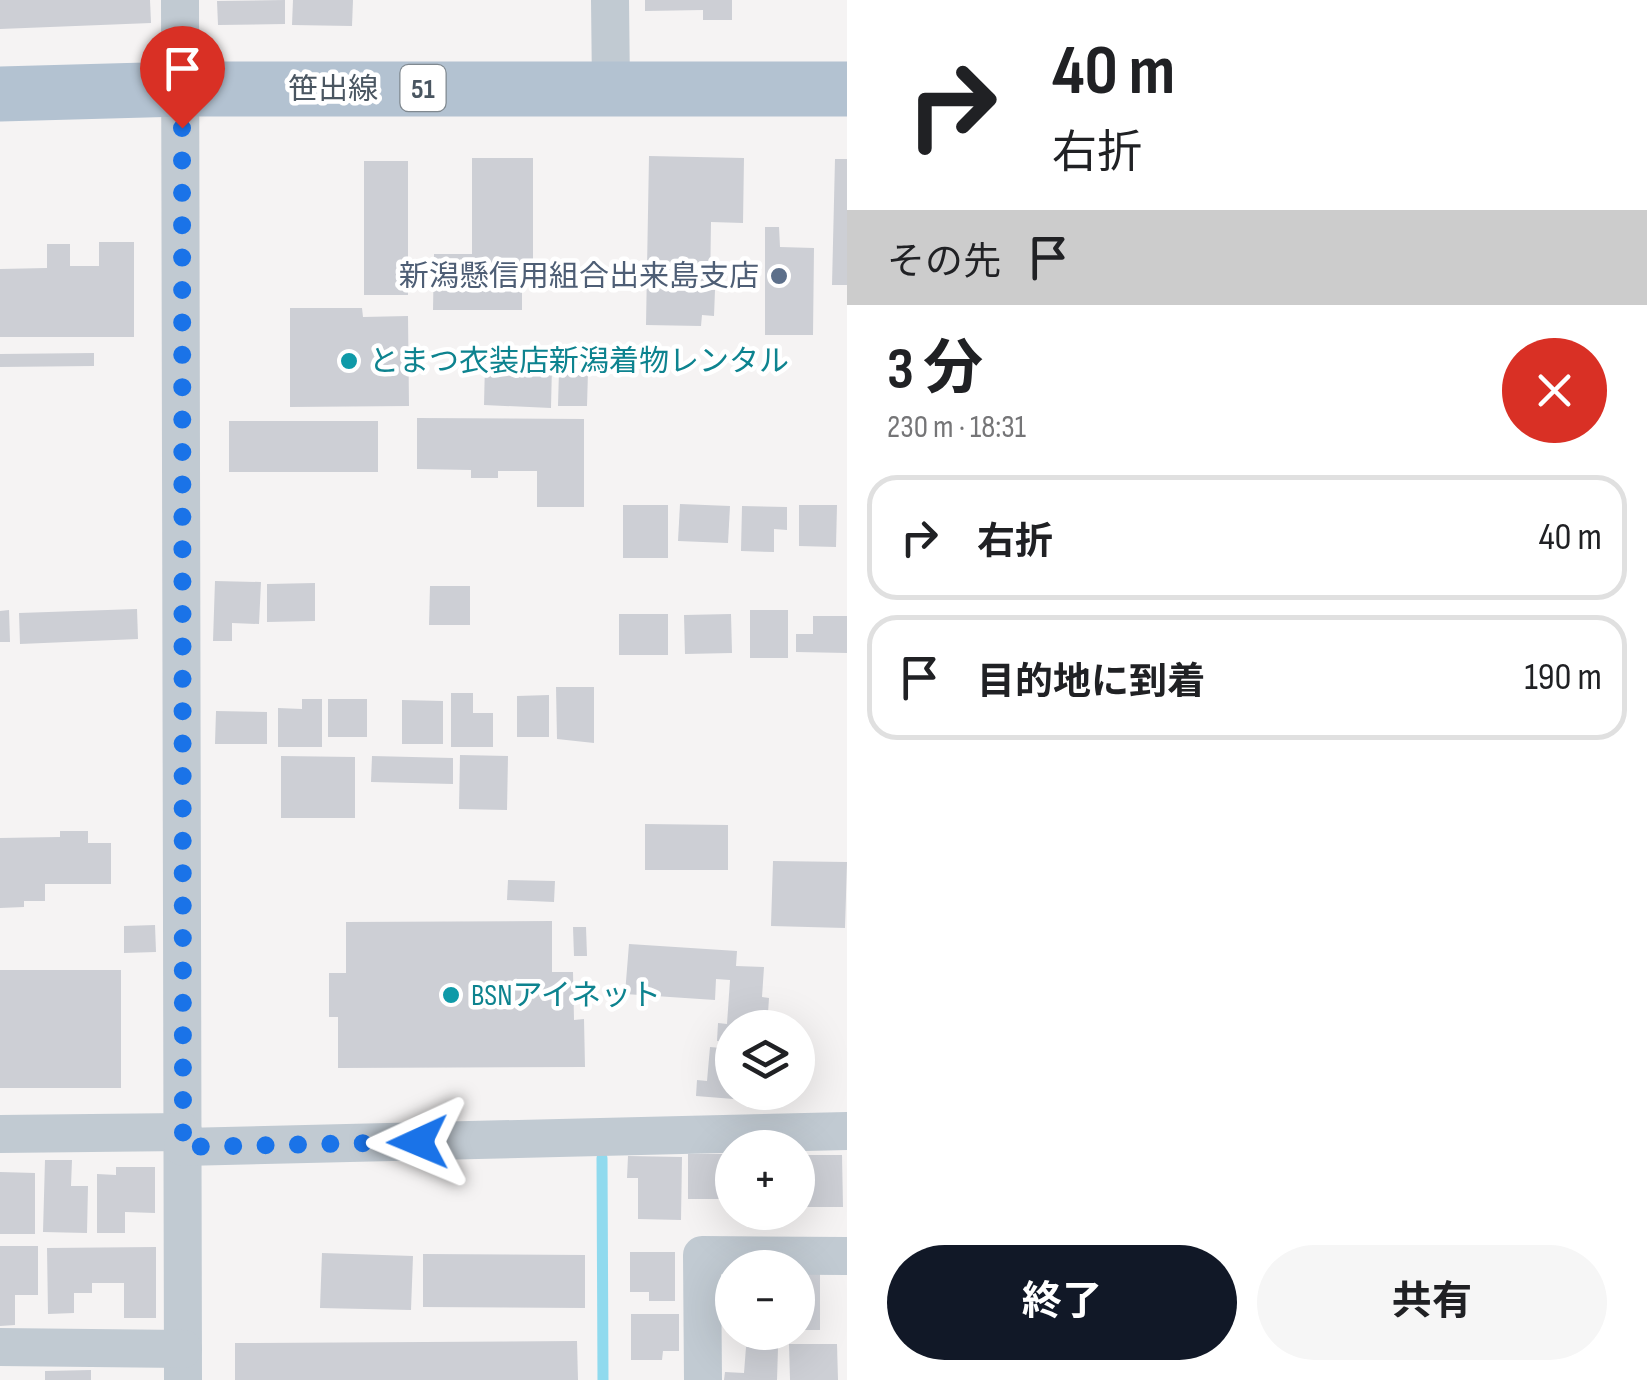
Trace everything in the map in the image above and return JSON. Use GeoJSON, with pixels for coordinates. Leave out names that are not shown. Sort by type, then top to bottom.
{"type":"FeatureCollection","features":[{"type":"Feature","properties":{"kind":"main road","name":"笹出線"},"geometry":{"type":"LineString","coordinates":[[0,94],[182,89],[847,89]]}},
{"type":"Feature","properties":{"kind":"street"},"geometry":{"type":"LineString","coordinates":[[0,1347],[183,1364],[180,0]]}},
{"type":"Feature","properties":{"kind":"street"},"geometry":{"type":"LineString","coordinates":[[610,0],[610,88]]}},
{"type":"Feature","properties":{"kind":"street"},"geometry":{"type":"LineString","coordinates":[[0,1134],[183,1139],[847,1131]]}},
{"type":"Feature","properties":{"kind":"street"},"geometry":{"type":"LineString","coordinates":[[702,1380],[702,1255],[847,1256]]}},
{"type":"Feature","properties":{"kind":"building"},"geometry":{"type":"Polygon","coordinates":[[[0,0],[150,0],[151,23],[0,29],[0,0]]]}},
{"type":"Feature","properties":{"kind":"building"},"geometry":{"type":"Polygon","coordinates":[[[285,0],[285,24],[218,25],[217,1],[285,0]]]}},
{"type":"Feature","properties":{"kind":"building"},"geometry":{"type":"Polygon","coordinates":[[[293,0],[353,0],[352,26],[292,25],[293,0]]]}},
{"type":"Feature","properties":{"kind":"building"},"geometry":{"type":"Polygon","coordinates":[[[645,0],[732,0],[732,20],[703,20],[703,10],[645,11],[645,0]]]}},
{"type":"Feature","properties":{"kind":"building"},"geometry":{"type":"Polygon","coordinates":[[[649,156],[744,158],[743,223],[711,222],[710,290],[715,290],[714,316],[702,315],[701,326],[646,325],[649,156]]]}},
{"type":"Feature","properties":{"kind":"building"},"geometry":{"type":"Polygon","coordinates":[[[472,158],[533,158],[533,276],[522,276],[522,310],[433,310],[434,254],[472,254],[472,158]]]}},
{"type":"Feature","properties":{"kind":"building"},"geometry":{"type":"Polygon","coordinates":[[[835,159],[847,159],[847,285],[832,285],[835,159]]]}},
{"type":"Feature","properties":{"kind":"building"},"geometry":{"type":"Polygon","coordinates":[[[364,161],[408,161],[408,295],[364,295],[364,161]]]}},
{"type":"Feature","properties":{"kind":"building"},"geometry":{"type":"Polygon","coordinates":[[[765,227],[779,227],[780,247],[814,248],[813,335],[765,335],[765,227]]]}},
{"type":"Feature","properties":{"kind":"building"},"geometry":{"type":"Polygon","coordinates":[[[99,242],[134,242],[134,337],[0,337],[0,269],[47,268],[47,244],[70,244],[70,266],[99,266],[99,242]]]}},
{"type":"Feature","properties":{"kind":"building","name":"とまつ衣装店新潟着物レンタル"},"geometry":{"type":"Polygon","coordinates":[[[290,308],[362,308],[363,317],[408,316],[409,406],[290,407],[290,308]]]}},
{"type":"Feature","properties":{"kind":"building"},"geometry":{"type":"Polygon","coordinates":[[[94,353],[94,366],[0,367],[0,354],[94,353]]]}},
{"type":"Feature","properties":{"kind":"building"},"geometry":{"type":"Polygon","coordinates":[[[485,363],[552,365],[551,408],[484,405],[485,363]]]}},
{"type":"Feature","properties":{"kind":"building"},"geometry":{"type":"Polygon","coordinates":[[[559,370],[588,371],[587,406],[558,406],[559,370]]]}},
{"type":"Feature","properties":{"kind":"building"},"geometry":{"type":"Polygon","coordinates":[[[417,418],[584,419],[584,507],[537,507],[537,471],[498,471],[498,478],[471,478],[471,470],[417,469],[417,418]]]}},
{"type":"Feature","properties":{"kind":"building"},"geometry":{"type":"Polygon","coordinates":[[[229,421],[378,421],[378,472],[229,472],[229,421]]]}},
{"type":"Feature","properties":{"kind":"building"},"geometry":{"type":"Polygon","coordinates":[[[680,504],[730,506],[728,543],[678,541],[680,504]]]}},
{"type":"Feature","properties":{"kind":"building"},"geometry":{"type":"Polygon","coordinates":[[[623,505],[668,505],[668,558],[623,558],[623,505]]]}},
{"type":"Feature","properties":{"kind":"building"},"geometry":{"type":"Polygon","coordinates":[[[799,505],[837,505],[836,547],[799,546],[799,505]]]}},
{"type":"Feature","properties":{"kind":"building"},"geometry":{"type":"Polygon","coordinates":[[[742,506],[787,507],[787,530],[774,529],[774,552],[741,551],[742,506]]]}},
{"type":"Feature","properties":{"kind":"building"},"geometry":{"type":"Polygon","coordinates":[[[215,581],[261,582],[259,624],[232,623],[232,641],[213,641],[215,581]]]}},
{"type":"Feature","properties":{"kind":"building"},"geometry":{"type":"Polygon","coordinates":[[[315,583],[315,621],[267,622],[267,584],[315,583]]]}},
{"type":"Feature","properties":{"kind":"building"},"geometry":{"type":"Polygon","coordinates":[[[430,586],[470,586],[470,625],[429,625],[430,586]]]}},
{"type":"Feature","properties":{"kind":"building"},"geometry":{"type":"Polygon","coordinates":[[[137,609],[138,639],[20,644],[19,613],[137,609]]]}},
{"type":"Feature","properties":{"kind":"building"},"geometry":{"type":"Polygon","coordinates":[[[9,610],[10,642],[0,642],[0,611],[9,610]]]}},
{"type":"Feature","properties":{"kind":"building"},"geometry":{"type":"Polygon","coordinates":[[[750,610],[788,610],[788,658],[750,658],[750,610]]]}},
{"type":"Feature","properties":{"kind":"building"},"geometry":{"type":"Polygon","coordinates":[[[619,614],[668,614],[668,655],[619,655],[619,614]]]}},
{"type":"Feature","properties":{"kind":"building"},"geometry":{"type":"Polygon","coordinates":[[[731,614],[732,653],[685,654],[684,615],[731,614]]]}},
{"type":"Feature","properties":{"kind":"building"},"geometry":{"type":"Polygon","coordinates":[[[813,616],[847,616],[847,653],[796,652],[796,634],[813,634],[813,616]]]}},
{"type":"Feature","properties":{"kind":"building"},"geometry":{"type":"Polygon","coordinates":[[[556,687],[594,687],[594,743],[557,739],[556,687]]]}},
{"type":"Feature","properties":{"kind":"building"},"geometry":{"type":"Polygon","coordinates":[[[451,693],[473,693],[473,713],[493,713],[493,747],[451,747],[451,693]]]}},
{"type":"Feature","properties":{"kind":"building"},"geometry":{"type":"Polygon","coordinates":[[[549,695],[549,737],[517,737],[517,696],[549,695]]]}},
{"type":"Feature","properties":{"kind":"building"},"geometry":{"type":"Polygon","coordinates":[[[302,699],[322,699],[322,747],[278,747],[278,708],[302,709],[302,699]]]}},
{"type":"Feature","properties":{"kind":"building"},"geometry":{"type":"Polygon","coordinates":[[[328,699],[367,699],[367,737],[328,737],[328,699]]]}},
{"type":"Feature","properties":{"kind":"building"},"geometry":{"type":"Polygon","coordinates":[[[402,700],[443,701],[443,744],[402,744],[402,700]]]}},
{"type":"Feature","properties":{"kind":"building"},"geometry":{"type":"Polygon","coordinates":[[[216,711],[267,712],[267,744],[215,744],[216,711]]]}},
{"type":"Feature","properties":{"kind":"building"},"geometry":{"type":"Polygon","coordinates":[[[460,755],[508,756],[507,810],[459,809],[460,755]]]}},
{"type":"Feature","properties":{"kind":"building"},"geometry":{"type":"Polygon","coordinates":[[[281,756],[355,757],[355,818],[281,818],[281,756]]]}},
{"type":"Feature","properties":{"kind":"building"},"geometry":{"type":"Polygon","coordinates":[[[372,756],[453,758],[453,784],[371,782],[372,756]]]}},
{"type":"Feature","properties":{"kind":"building"},"geometry":{"type":"Polygon","coordinates":[[[645,824],[728,825],[728,870],[645,870],[645,824]]]}},
{"type":"Feature","properties":{"kind":"building"},"geometry":{"type":"Polygon","coordinates":[[[60,831],[88,831],[88,843],[111,843],[111,884],[45,884],[45,901],[24,901],[24,907],[0,908],[0,838],[60,837],[60,831]]]}},
{"type":"Feature","properties":{"kind":"building"},"geometry":{"type":"Polygon","coordinates":[[[773,861],[847,862],[845,928],[771,926],[773,861]]]}},
{"type":"Feature","properties":{"kind":"building"},"geometry":{"type":"Polygon","coordinates":[[[508,880],[555,881],[554,902],[507,900],[508,880]]]}},
{"type":"Feature","properties":{"kind":"building","name":"BSNアイネット"},"geometry":{"type":"Polygon","coordinates":[[[552,921],[552,972],[573,972],[574,1020],[584,1019],[585,1067],[338,1068],[338,1017],[329,1017],[329,973],[346,973],[346,922],[552,921]]]}},
{"type":"Feature","properties":{"kind":"building"},"geometry":{"type":"Polygon","coordinates":[[[155,925],[156,952],[124,953],[124,926],[155,925]]]}},
{"type":"Feature","properties":{"kind":"building"},"geometry":{"type":"Polygon","coordinates":[[[573,927],[586,927],[587,956],[574,956],[573,927]]]}},
{"type":"Feature","properties":{"kind":"building"},"geometry":{"type":"Polygon","coordinates":[[[629,944],[737,951],[736,966],[764,967],[762,997],[769,998],[768,1010],[728,1010],[730,980],[716,979],[715,1000],[625,994],[629,944]]]}},
{"type":"Feature","properties":{"kind":"building"},"geometry":{"type":"Polygon","coordinates":[[[0,970],[121,970],[121,1088],[0,1088],[0,970]]]}},
{"type":"Feature","properties":{"kind":"building"},"geometry":{"type":"Polygon","coordinates":[[[710,1047],[715,1047],[715,1098],[696,1096],[697,1080],[707,1081],[710,1047]]]}},
{"type":"Feature","properties":{"kind":"building"},"geometry":{"type":"Polygon","coordinates":[[[688,1154],[715,1154],[715,1199],[688,1199],[688,1154]]]}},
{"type":"Feature","properties":{"kind":"building"},"geometry":{"type":"Polygon","coordinates":[[[815,1155],[842,1155],[843,1207],[815,1207],[815,1155]]]}},
{"type":"Feature","properties":{"kind":"building"},"geometry":{"type":"Polygon","coordinates":[[[628,1156],[682,1157],[681,1220],[638,1219],[638,1178],[627,1178],[628,1156]]]}},
{"type":"Feature","properties":{"kind":"building"},"geometry":{"type":"Polygon","coordinates":[[[45,1160],[72,1160],[71,1186],[88,1186],[87,1233],[43,1232],[45,1160]]]}},
{"type":"Feature","properties":{"kind":"building"},"geometry":{"type":"Polygon","coordinates":[[[116,1167],[155,1167],[155,1213],[125,1212],[125,1233],[97,1233],[97,1174],[116,1175],[116,1167]]]}},
{"type":"Feature","properties":{"kind":"building"},"geometry":{"type":"Polygon","coordinates":[[[0,1172],[35,1173],[35,1234],[0,1234],[0,1172]]]}},
{"type":"Feature","properties":{"kind":"building"},"geometry":{"type":"Polygon","coordinates":[[[0,1246],[38,1246],[38,1295],[15,1295],[15,1325],[0,1326],[0,1246]]]}},
{"type":"Feature","properties":{"kind":"building"},"geometry":{"type":"Polygon","coordinates":[[[156,1247],[156,1318],[124,1318],[124,1283],[92,1283],[92,1293],[74,1293],[74,1313],[48,1314],[47,1248],[156,1247]]]}},
{"type":"Feature","properties":{"kind":"building"},"geometry":{"type":"Polygon","coordinates":[[[630,1252],[675,1252],[675,1301],[649,1301],[649,1292],[630,1292],[630,1252]]]}},
{"type":"Feature","properties":{"kind":"building"},"geometry":{"type":"Polygon","coordinates":[[[322,1253],[413,1256],[411,1310],[320,1308],[322,1253]]]}},
{"type":"Feature","properties":{"kind":"building"},"geometry":{"type":"Polygon","coordinates":[[[423,1254],[585,1255],[585,1308],[423,1307],[423,1254]]]}},
{"type":"Feature","properties":{"kind":"building"},"geometry":{"type":"Polygon","coordinates":[[[815,1269],[820,1269],[820,1330],[815,1330],[815,1269]]]}},
{"type":"Feature","properties":{"kind":"building"},"geometry":{"type":"Polygon","coordinates":[[[631,1314],[679,1314],[679,1351],[663,1351],[662,1360],[631,1360],[631,1314]]]}},
{"type":"Feature","properties":{"kind":"building"},"geometry":{"type":"Polygon","coordinates":[[[577,1341],[578,1380],[235,1380],[235,1343],[577,1341]]]}},
{"type":"Feature","properties":{"kind":"building"},"geometry":{"type":"Polygon","coordinates":[[[815,1344],[837,1344],[838,1380],[790,1380],[789,1350],[815,1350],[815,1344]]]}},
{"type":"Feature","properties":{"kind":"building"},"geometry":{"type":"Polygon","coordinates":[[[746,1350],[778,1350],[777,1380],[724,1380],[725,1372],[744,1373],[746,1350]]]}},
{"type":"Feature","properties":{"kind":"building"},"geometry":{"type":"Polygon","coordinates":[[[91,1370],[91,1380],[45,1380],[45,1371],[91,1370]]]}},
{"type":"Feature","properties":{"kind":"waterway"},"geometry":{"type":"LineString","coordinates":[[602,1158],[603,1380]]}},
{"type":"Feature","properties":{"kind":"place","name":"新潟懸信用組合出来島支店"},"geometry":{"type":"Point","coordinates":[779,276]}},
{"type":"Feature","properties":{"kind":"place","name":"とまつ衣装店新潟着物レンタル"},"geometry":{"type":"Point","coordinates":[349,361]}},
{"type":"Feature","properties":{"kind":"place","name":"BSNアイネット"},"geometry":{"type":"Point","coordinates":[451,995]}},
{"type":"Feature","properties":{"kind":"route"},"geometry":{"type":"LineString","coordinates":[[182,128],[183,1147],[418,1142]]}}]}
